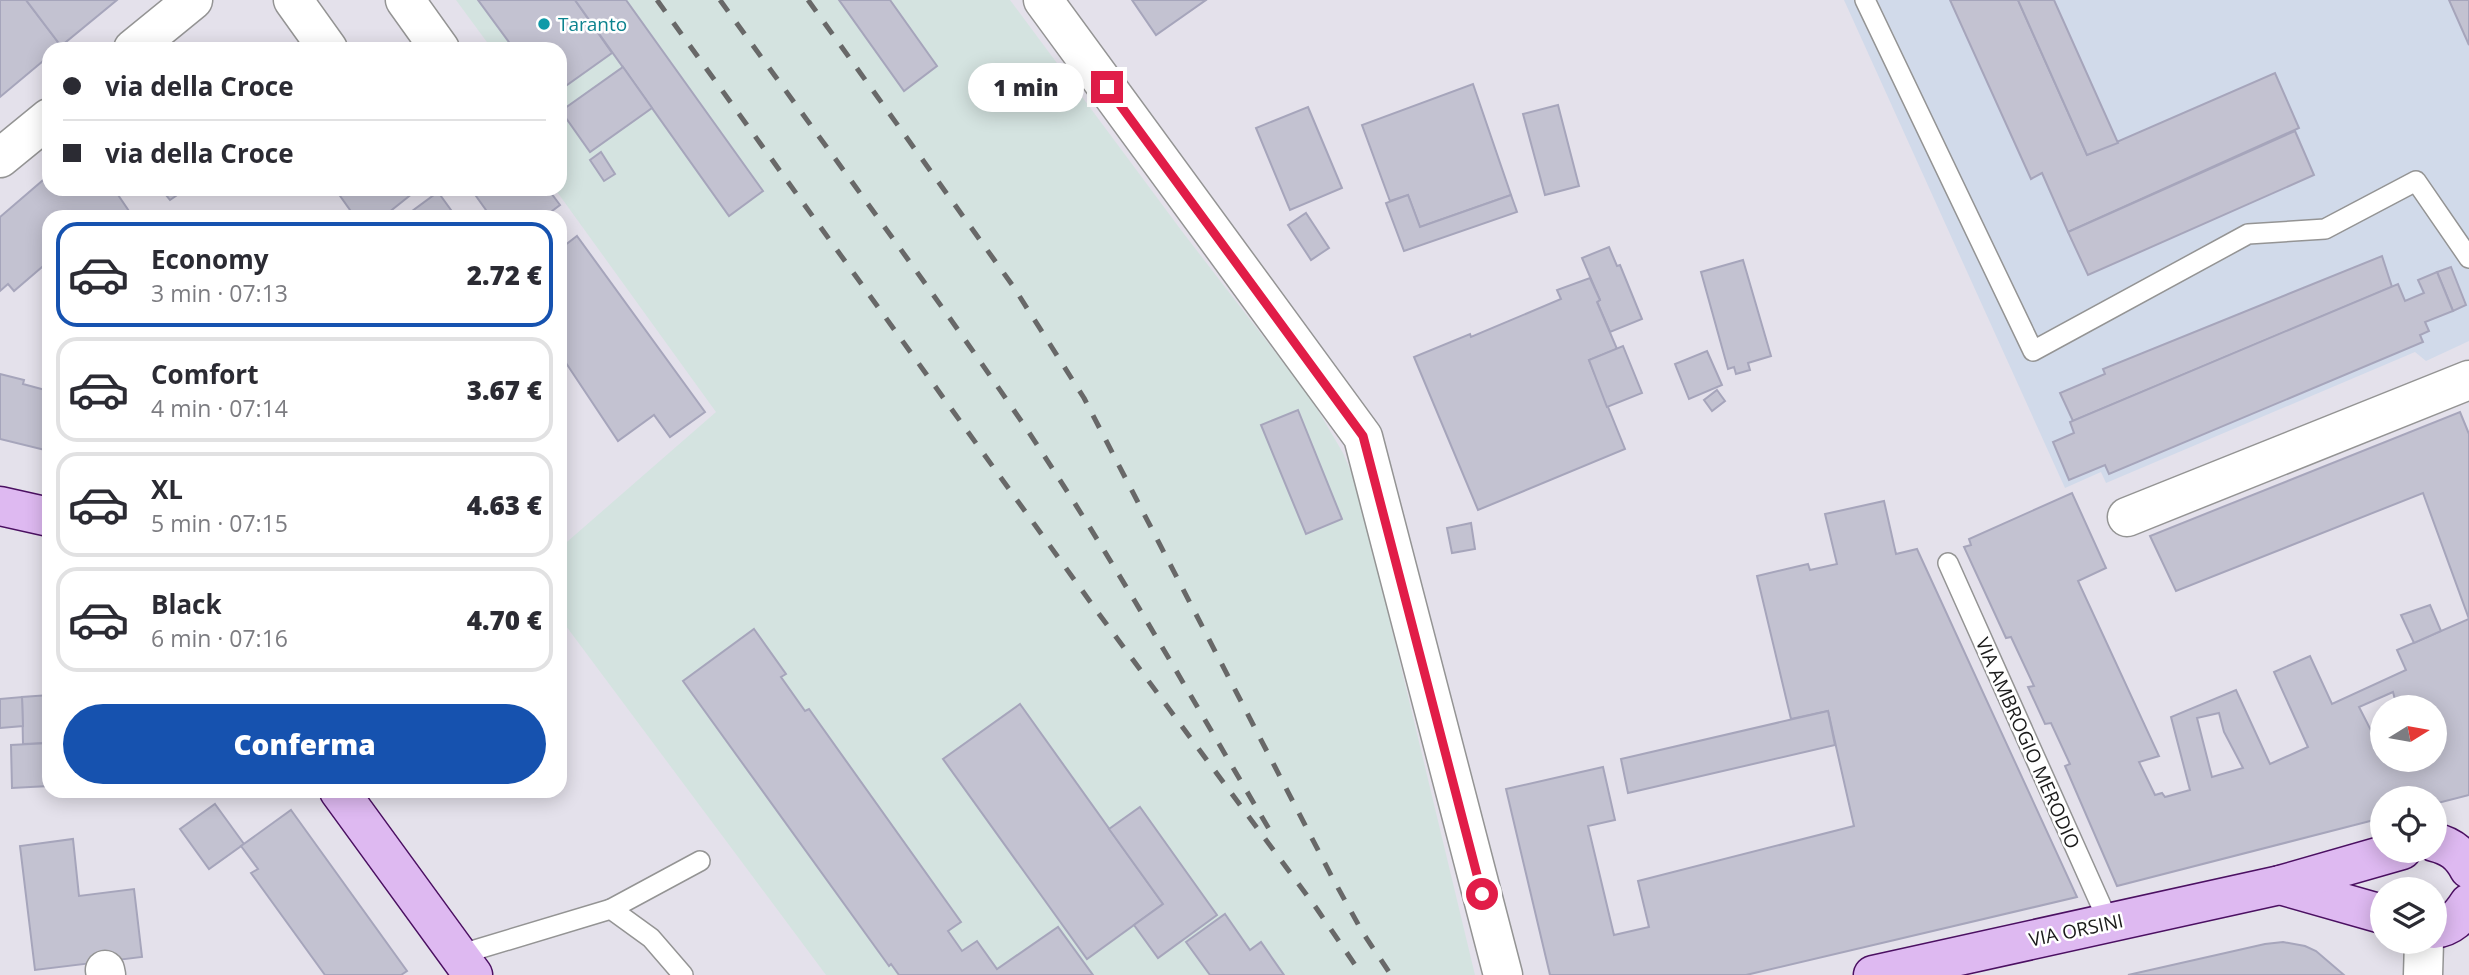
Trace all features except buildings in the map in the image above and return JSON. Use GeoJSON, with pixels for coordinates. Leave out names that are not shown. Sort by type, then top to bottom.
{"type":"FeatureCollection","features":[{"type":"Feature","properties":{"kind":"main road"},"geometry":{"type":"LineString","coordinates":[[0,506],[42,515]]}},
{"type":"Feature","properties":{"kind":"main road"},"geometry":{"type":"LineString","coordinates":[[343,798],[466,965]]}},
{"type":"Feature","properties":{"kind":"main road"},"geometry":{"type":"LineString","coordinates":[[2447,840],[2469,839]]}},
{"type":"Feature","properties":{"kind":"main road"},"geometry":{"type":"LineString","coordinates":[[2447,846],[2458,853],[2469,869]]}},
{"type":"Feature","properties":{"kind":"main road","name":"VIA ORSINI"},"geometry":{"type":"LineString","coordinates":[[1873,975],[2280,886],[2370,860]]}},
{"type":"Feature","properties":{"kind":"main road"},"geometry":{"type":"LineString","coordinates":[[2280,886],[2370,911]]}},
{"type":"Feature","properties":{"kind":"main road"},"geometry":{"type":"LineString","coordinates":[[2447,930],[2469,903]]}},
{"type":"Feature","properties":{"kind":"street"},"geometry":{"type":"LineString","coordinates":[[142,42],[193,0]]}},
{"type":"Feature","properties":{"kind":"street"},"geometry":{"type":"LineString","coordinates":[[292,0],[323,42]]}},
{"type":"Feature","properties":{"kind":"street"},"geometry":{"type":"LineString","coordinates":[[405,0],[435,42]]}},
{"type":"Feature","properties":{"kind":"street"},"geometry":{"type":"LineString","coordinates":[[1043,0],[1363,436],[1503,975]]}},
{"type":"Feature","properties":{"kind":"street"},"geometry":{"type":"LineString","coordinates":[[0,158],[42,124]]}},
{"type":"Feature","properties":{"kind":"street"},"geometry":{"type":"LineString","coordinates":[[2127,517],[2469,380]]}},
{"type":"Feature","properties":{"kind":"street"},"geometry":{"type":"LineString","coordinates":[[2423,975],[2433,954]]}},
{"type":"Feature","properties":{"kind":"lane"},"geometry":{"type":"LineString","coordinates":[[1865,0],[2033,351],[2248,234],[2325,229],[2416,181],[2469,258]]}},
{"type":"Feature","properties":{"kind":"lane","name":"VIA AMBROGIO MERODIO"},"geometry":{"type":"LineString","coordinates":[[1948,563],[2109,923]]}},
{"type":"Feature","properties":{"kind":"lane"},"geometry":{"type":"LineString","coordinates":[[466,965],[611,909],[700,861]]}},
{"type":"Feature","properties":{"kind":"lane"},"geometry":{"type":"LineString","coordinates":[[611,909],[651,938],[682,975]]}},
{"type":"Feature","properties":{"kind":"shaded area"},"geometry":{"type":"Polygon","coordinates":[[[456,0],[1010,0],[1181,230],[1312,400],[1343,453],[1364,513],[1475,975],[826,975],[567,627],[567,542],[716,412],[560,196],[567,196],[567,42],[487,42],[456,0]]]}},
{"type":"Feature","properties":{"kind":"shaded area"},"geometry":{"type":"Polygon","coordinates":[[[1844,0],[2469,0],[2469,341],[2426,361],[2415,352],[2106,483],[2101,472],[2065,488],[1844,0]]]}},
{"type":"Feature","properties":{"kind":"railway"},"geometry":{"type":"LineString","coordinates":[[657,0],[1099,614],[1317,909],[1362,975]]}},
{"type":"Feature","properties":{"kind":"railway"},"geometry":{"type":"LineString","coordinates":[[720,0],[1028,431],[1122,580],[1272,834]]}},
{"type":"Feature","properties":{"kind":"railway"},"geometry":{"type":"LineString","coordinates":[[808,0],[1013,286],[1084,398],[1332,877],[1363,933],[1391,975]]}},
{"type":"Feature","properties":{"kind":"place","name":"Taranto"},"geometry":{"type":"Point","coordinates":[544,24]}},
{"type":"Feature","properties":{"kind":"route"},"geometry":{"type":"LineString","coordinates":[[1107,87],[1363,436],[1482,894]]}}]}
